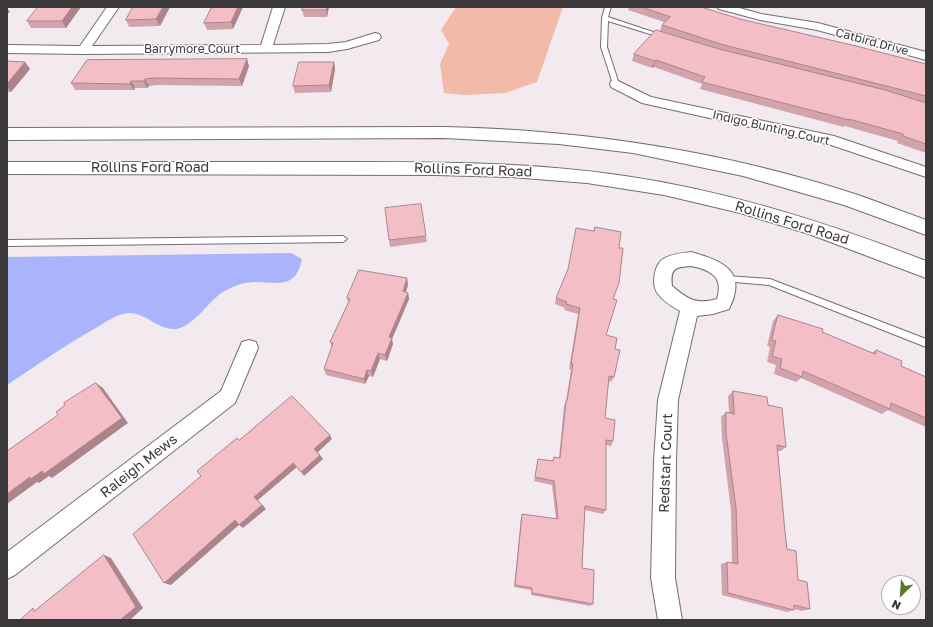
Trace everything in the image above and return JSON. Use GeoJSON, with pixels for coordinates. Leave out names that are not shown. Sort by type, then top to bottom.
{"type":"FeatureCollection","features":[{"type":"Feature","properties":{"kind":"main road"},"geometry":{"type":"LineString","coordinates":[[7,134],[416,133],[494,134],[559,138],[681,156],[756,173],[852,201],[926,228]]}},
{"type":"Feature","properties":{"kind":"main road","name":"Rollins Ford Road"},"geometry":{"type":"LineString","coordinates":[[7,168],[477,168],[582,176],[674,191],[758,212],[850,241],[926,270]]}},
{"type":"Feature","properties":{"kind":"street"},"geometry":{"type":"LineString","coordinates":[[83,50],[113,7]]}},
{"type":"Feature","properties":{"kind":"street"},"geometry":{"type":"LineString","coordinates":[[266,48],[279,7]]}},
{"type":"Feature","properties":{"kind":"street","name":"Catbird Drive"},"geometry":{"type":"LineString","coordinates":[[723,7],[760,17],[818,27],[926,56]]}},
{"type":"Feature","properties":{"kind":"street","name":"Catbird Drive"},"geometry":{"type":"LineString","coordinates":[[786,10],[818,27]]}},
{"type":"Feature","properties":{"kind":"street","name":"Barrymore Court"},"geometry":{"type":"LineString","coordinates":[[7,48],[83,50],[328,48],[347,45],[376,36]]}},
{"type":"Feature","properties":{"kind":"street","name":"Indigo Bunting Court"},"geometry":{"type":"LineString","coordinates":[[616,84],[647,100],[834,141],[926,172]]}},
{"type":"Feature","properties":{"kind":"street"},"geometry":{"type":"LineString","coordinates":[[691,259],[714,266],[727,279],[728,294],[723,304],[706,310],[690,309],[664,289],[662,276],[665,268],[676,260],[691,259]]}},
{"type":"Feature","properties":{"kind":"street","name":"Redstart Court"},"geometry":{"type":"LineString","coordinates":[[670,620],[663,578],[664,461],[668,400],[690,309]]}},
{"type":"Feature","properties":{"kind":"street","name":"Raleigh Mews"},"geometry":{"type":"LineString","coordinates":[[7,567],[228,397],[249,348]]}},
{"type":"Feature","properties":{"kind":"lane"},"geometry":{"type":"LineString","coordinates":[[608,7],[605,18],[604,47],[616,84]]}},
{"type":"Feature","properties":{"kind":"lane"},"geometry":{"type":"LineString","coordinates":[[605,18],[673,40]]}},
{"type":"Feature","properties":{"kind":"lane"},"geometry":{"type":"LineString","coordinates":[[7,242],[343,239]]}},
{"type":"Feature","properties":{"kind":"lane"},"geometry":{"type":"LineString","coordinates":[[727,279],[770,282],[926,343]]}},
{"type":"Feature","properties":{"kind":"shaded area"},"geometry":{"type":"Polygon","coordinates":[[[456,7],[563,7],[537,82],[505,93],[464,95],[444,93],[440,64],[449,44],[441,30],[456,7]]]}},
{"type":"Feature","properties":{"kind":"water"},"geometry":{"type":"Polygon","coordinates":[[[291,253],[302,259],[298,271],[292,278],[285,282],[248,282],[231,288],[221,293],[191,322],[180,328],[166,328],[131,313],[120,315],[73,341],[7,385],[7,257],[291,253]]]}},
{"type":"Feature","properties":{"kind":"building"},"geometry":{"type":"Polygon","coordinates":[[[38,7],[72,7],[62,21],[27,21],[38,7]]]}},
{"type":"Feature","properties":{"kind":"building"},"geometry":{"type":"Polygon","coordinates":[[[133,7],[163,7],[156,19],[126,20],[133,7]]]}},
{"type":"Feature","properties":{"kind":"building"},"geometry":{"type":"Polygon","coordinates":[[[212,7],[238,7],[231,22],[204,23],[212,7]]]}},
{"type":"Feature","properties":{"kind":"building"},"geometry":{"type":"Polygon","coordinates":[[[303,7],[327,7],[326,10],[302,10],[303,7]]]}},
{"type":"Feature","properties":{"kind":"building"},"geometry":{"type":"Polygon","coordinates":[[[642,7],[701,7],[740,19],[926,64],[926,96],[724,45],[662,25],[670,17],[642,7]]]}},
{"type":"Feature","properties":{"kind":"building"},"geometry":{"type":"Polygon","coordinates":[[[656,30],[719,49],[885,90],[926,103],[926,144],[903,136],[903,134],[849,119],[702,82],[705,77],[634,54],[656,30]]]}},
{"type":"Feature","properties":{"kind":"building"},"geometry":{"type":"Polygon","coordinates":[[[247,59],[239,79],[153,78],[145,79],[144,81],[131,81],[130,84],[71,83],[87,60],[247,59]]]}},
{"type":"Feature","properties":{"kind":"building"},"geometry":{"type":"Polygon","coordinates":[[[7,61],[25,62],[7,84],[7,61]]]}},
{"type":"Feature","properties":{"kind":"building"},"geometry":{"type":"Polygon","coordinates":[[[299,62],[334,62],[329,85],[293,86],[299,62]]]}},
{"type":"Feature","properties":{"kind":"building"},"geometry":{"type":"Polygon","coordinates":[[[421,204],[426,236],[389,240],[385,208],[421,204]]]}},
{"type":"Feature","properties":{"kind":"building"},"geometry":{"type":"Polygon","coordinates":[[[595,227],[621,232],[619,248],[623,248],[619,283],[613,299],[617,300],[606,335],[617,338],[615,349],[620,350],[614,377],[609,376],[605,418],[615,420],[613,441],[606,440],[606,510],[585,506],[582,568],[594,570],[593,604],[532,593],[532,588],[515,585],[522,514],[558,519],[554,481],[535,477],[538,459],[553,461],[554,457],[560,458],[566,401],[573,364],[571,364],[580,308],[566,304],[567,302],[556,298],[568,269],[576,228],[594,231],[595,227]]]}},
{"type":"Feature","properties":{"kind":"building"},"geometry":{"type":"Polygon","coordinates":[[[359,270],[407,278],[403,291],[408,293],[389,337],[392,338],[385,355],[378,353],[371,371],[367,370],[364,379],[324,369],[333,343],[330,342],[350,299],[347,298],[359,270]]]}},
{"type":"Feature","properties":{"kind":"building"},"geometry":{"type":"Polygon","coordinates":[[[778,315],[823,329],[822,332],[875,354],[876,350],[902,361],[901,366],[926,377],[926,418],[891,403],[890,409],[803,371],[802,377],[780,368],[782,359],[772,356],[776,341],[772,340],[778,315]]]}},
{"type":"Feature","properties":{"kind":"building"},"geometry":{"type":"Polygon","coordinates":[[[96,383],[122,418],[44,474],[42,471],[31,479],[30,477],[7,494],[7,451],[58,415],[56,412],[65,405],[64,403],[96,383]]]}},
{"type":"Feature","properties":{"kind":"building"},"geometry":{"type":"Polygon","coordinates":[[[733,391],[767,397],[768,405],[782,408],[786,447],[777,445],[787,549],[796,551],[798,580],[807,582],[810,609],[794,605],[794,610],[728,593],[727,562],[738,564],[736,508],[726,433],[726,412],[734,414],[733,391]]]}},
{"type":"Feature","properties":{"kind":"building"},"geometry":{"type":"Polygon","coordinates":[[[292,396],[330,435],[314,449],[320,455],[301,472],[293,463],[254,497],[262,505],[239,525],[235,520],[164,583],[133,534],[201,476],[197,471],[237,438],[239,440],[292,396]]]}},
{"type":"Feature","properties":{"kind":"building"},"geometry":{"type":"Polygon","coordinates":[[[104,555],[136,607],[120,620],[20,620],[33,608],[34,611],[104,555]]]}}]}
